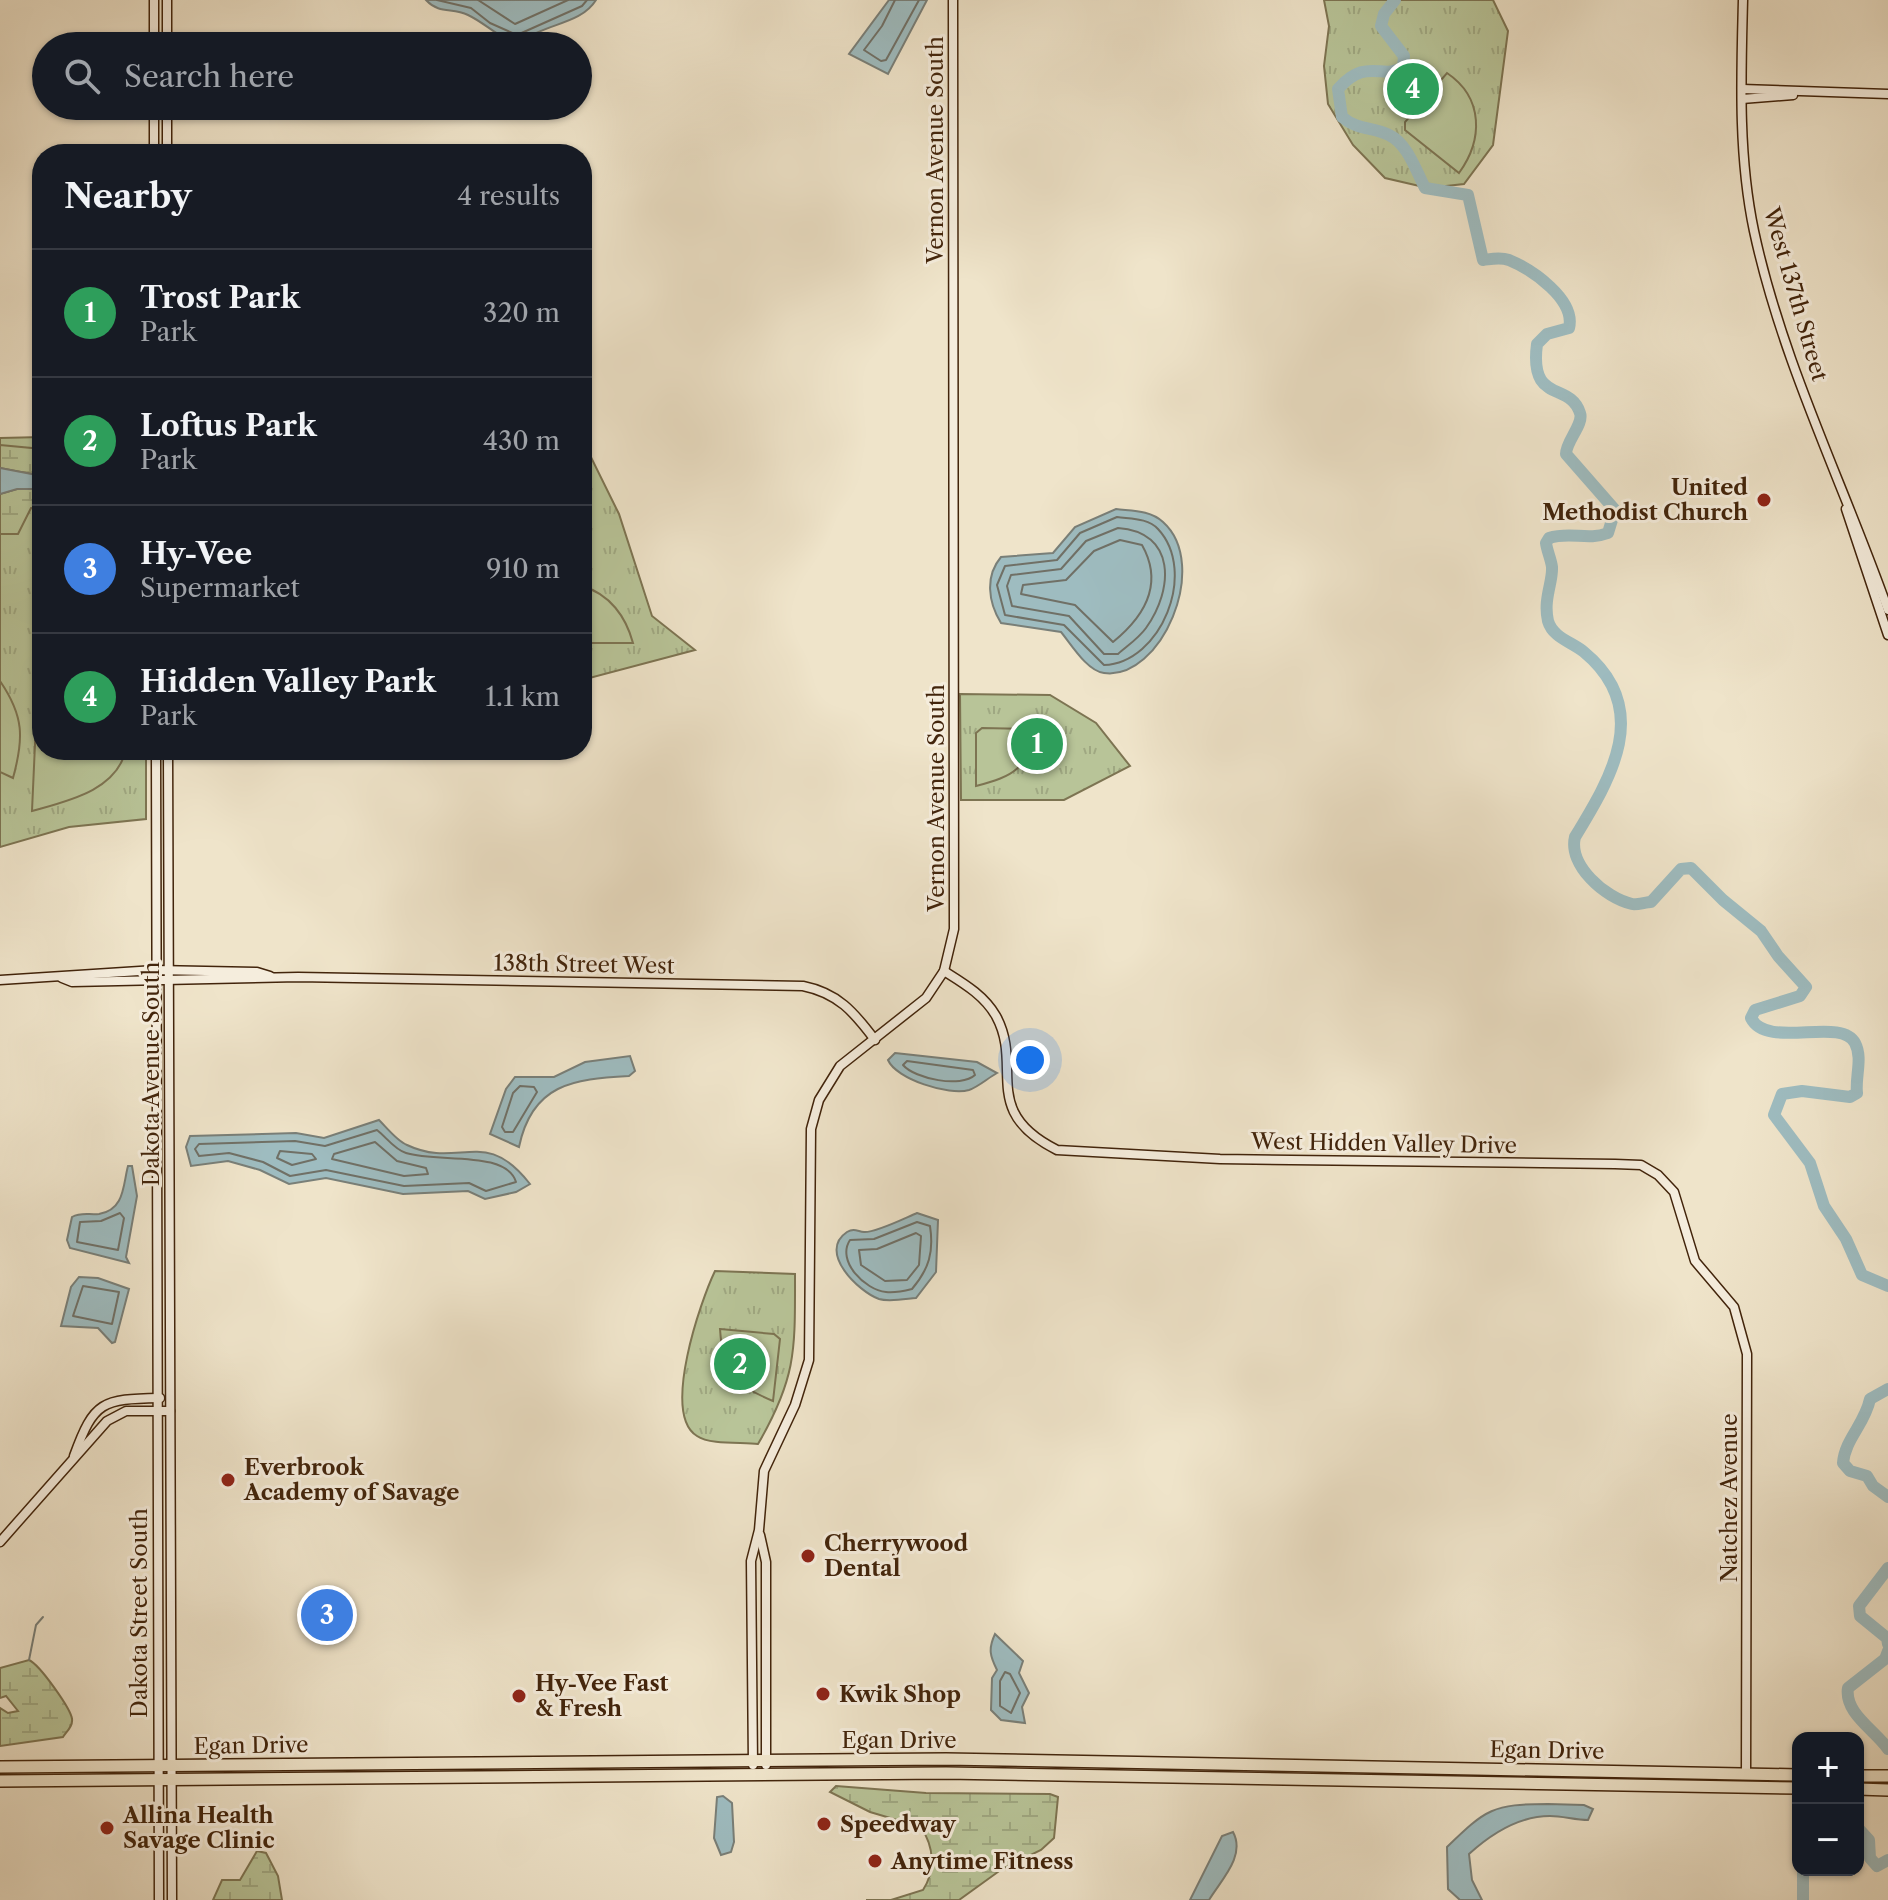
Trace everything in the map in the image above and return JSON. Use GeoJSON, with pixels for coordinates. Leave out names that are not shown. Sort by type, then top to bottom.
{"type":"FeatureCollection","features":[{"type":"Feature","properties":{"kind":"highway","name":"Egan Drive"},"geometry":{"type":"LineString","coordinates":[[0,1767],[1022,1760],[1792,1775]]}},
{"type":"Feature","properties":{"kind":"highway"},"geometry":{"type":"LineString","coordinates":[[454,1764],[454,1778]]}},
{"type":"Feature","properties":{"kind":"highway","name":"Egan Drive"},"geometry":{"type":"LineString","coordinates":[[0,1781],[946,1773],[1792,1788]]}},
{"type":"Feature","properties":{"kind":"highway"},"geometry":{"type":"LineString","coordinates":[[1864,1776],[1888,1776]]}},
{"type":"Feature","properties":{"kind":"highway"},"geometry":{"type":"LineString","coordinates":[[1864,1789],[1888,1790]]}},
{"type":"Feature","properties":{"kind":"street"},"geometry":{"type":"LineString","coordinates":[[154,0],[154,32]]}},
{"type":"Feature","properties":{"kind":"street"},"geometry":{"type":"LineString","coordinates":[[167,0],[167,32]]}},
{"type":"Feature","properties":{"kind":"street","name":"Vernon Avenue South"},"geometry":{"type":"LineString","coordinates":[[753,1775],[751,1561],[759,1530],[764,1471],[795,1405],[809,1360],[811,1129],[819,1100],[840,1066],[926,998],[944,971],[954,929],[953,0]]}},
{"type":"Feature","properties":{"kind":"street","name":"West 137th Street"},"geometry":{"type":"LineString","coordinates":[[1743,0],[1742,99],[1755,232],[1787,340],[1844,497]]}},
{"type":"Feature","properties":{"kind":"street"},"geometry":{"type":"LineString","coordinates":[[1742,89],[1888,94]]}},
{"type":"Feature","properties":{"kind":"street"},"geometry":{"type":"LineString","coordinates":[[1742,99],[1801,93]]}},
{"type":"Feature","properties":{"kind":"street"},"geometry":{"type":"LineString","coordinates":[[154,120],[154,144]]}},
{"type":"Feature","properties":{"kind":"street"},"geometry":{"type":"LineString","coordinates":[[167,120],[167,144]]}},
{"type":"Feature","properties":{"kind":"street"},"geometry":{"type":"LineString","coordinates":[[1844,497],[1888,610]]}},
{"type":"Feature","properties":{"kind":"street"},"geometry":{"type":"LineString","coordinates":[[1844,497],[1847,519],[1888,635]]}},
{"type":"Feature","properties":{"kind":"street","name":"Dakota Avenue South"},"geometry":{"type":"LineString","coordinates":[[156,760],[156,1325]]}},
{"type":"Feature","properties":{"kind":"street","name":"Dakota Avenue South"},"geometry":{"type":"LineString","coordinates":[[168,760],[170,1398]]}},
{"type":"Feature","properties":{"kind":"street"},"geometry":{"type":"LineString","coordinates":[[0,980],[155,970],[257,972],[272,977]]}},
{"type":"Feature","properties":{"kind":"street","name":"West Hidden Valley Drive"},"geometry":{"type":"LineString","coordinates":[[944,971],[975,990],[996,1016],[1003,1036],[1007,1094],[1019,1120],[1036,1140],[1057,1150],[1076,1154],[1641,1165],[1658,1175],[1674,1192],[1687,1240]]}},
{"type":"Feature","properties":{"kind":"street"},"geometry":{"type":"LineString","coordinates":[[62,978],[72,982],[168,982],[272,977]]}},
{"type":"Feature","properties":{"kind":"street","name":"138th Street West"},"geometry":{"type":"LineString","coordinates":[[272,977],[803,986],[830,994],[847,1005],[875,1040]]}},
{"type":"Feature","properties":{"kind":"street","name":"Natchez Avenue"},"geometry":{"type":"LineString","coordinates":[[1687,1240],[1704,1273],[1734,1307],[1747,1354],[1746,1774]]}},
{"type":"Feature","properties":{"kind":"street","name":"Dakota Street South"},"geometry":{"type":"LineString","coordinates":[[156,1325],[159,1900]]}},
{"type":"Feature","properties":{"kind":"street"},"geometry":{"type":"LineString","coordinates":[[74,1457],[82,1430],[94,1412],[119,1400],[170,1398]]}},
{"type":"Feature","properties":{"kind":"street","name":"Dakota Street South"},"geometry":{"type":"LineString","coordinates":[[170,1398],[172,1900]]}},
{"type":"Feature","properties":{"kind":"street"},"geometry":{"type":"LineString","coordinates":[[0,1542],[107,1421],[119,1413],[170,1411]]}},
{"type":"Feature","properties":{"kind":"street","name":"Vernon Avenue South"},"geometry":{"type":"LineString","coordinates":[[759,1530],[766,1562],[766,1775]]}},
{"type":"Feature","properties":{"kind":"green space"},"geometry":{"type":"Polygon","coordinates":[[[1324,0],[1493,0],[1508,31],[1493,145],[1464,184],[1428,188],[1385,178],[1353,145],[1328,104],[1324,66],[1329,26],[1324,0]]]}},
{"type":"Feature","properties":{"kind":"green space"},"geometry":{"type":"Polygon","coordinates":[[[1447,73],[1468,95],[1476,120],[1472,147],[1459,173],[1405,130],[1405,122],[1447,73]]]}},
{"type":"Feature","properties":{"kind":"green space"},"geometry":{"type":"Polygon","coordinates":[[[32,437],[32,760],[146,760],[146,819],[69,827],[0,847],[0,438],[32,437]]]}},
{"type":"Feature","properties":{"kind":"green space"},"geometry":{"type":"Polygon","coordinates":[[[0,445],[32,448],[32,474],[0,468],[0,445]]]}},
{"type":"Feature","properties":{"kind":"green space"},"geometry":{"type":"Polygon","coordinates":[[[592,459],[619,514],[652,616],[695,650],[592,677],[592,459]]]}},
{"type":"Feature","properties":{"kind":"green space"},"geometry":{"type":"Polygon","coordinates":[[[32,489],[32,508],[18,534],[0,534],[0,494],[32,489]]]}},
{"type":"Feature","properties":{"kind":"green space"},"geometry":{"type":"Polygon","coordinates":[[[592,590],[615,608],[626,624],[633,643],[592,643],[592,590]]]}},
{"type":"Feature","properties":{"kind":"green space"},"geometry":{"type":"Polygon","coordinates":[[[0,681],[14,705],[20,728],[13,778],[0,772],[0,681]]]}},
{"type":"Feature","properties":{"kind":"green space"},"geometry":{"type":"Polygon","coordinates":[[[960,694],[1050,695],[1096,723],[1130,766],[1064,800],[961,800],[960,694]]]}},
{"type":"Feature","properties":{"kind":"green space"},"geometry":{"type":"Polygon","coordinates":[[[982,728],[1033,729],[1027,753],[1017,769],[976,786],[976,733],[982,728]]]}},
{"type":"Feature","properties":{"kind":"green space"},"geometry":{"type":"Polygon","coordinates":[[[34,760],[122,760],[101,785],[74,798],[32,811],[34,760]]]}},
{"type":"Feature","properties":{"kind":"green space"},"geometry":{"type":"Polygon","coordinates":[[[715,1271],[795,1274],[794,1343],[787,1381],[758,1444],[703,1439],[687,1424],[683,1382],[687,1356],[715,1271]]]}},
{"type":"Feature","properties":{"kind":"green space"},"geometry":{"type":"Polygon","coordinates":[[[720,1329],[774,1334],[780,1339],[773,1401],[748,1389],[733,1375],[724,1356],[720,1329]]]}},
{"type":"Feature","properties":{"kind":"green space"},"geometry":{"type":"Polygon","coordinates":[[[29,1660],[61,1697],[72,1724],[63,1737],[0,1746],[0,1708],[8,1713],[18,1711],[6,1696],[0,1698],[0,1668],[29,1660]]]}},
{"type":"Feature","properties":{"kind":"green space"},"geometry":{"type":"Polygon","coordinates":[[[836,1786],[926,1793],[1050,1794],[1058,1797],[1054,1838],[1041,1850],[1002,1869],[959,1900],[891,1900],[923,1890],[932,1867],[931,1850],[925,1835],[921,1827],[870,1812],[830,1792],[836,1786]]]}},
{"type":"Feature","properties":{"kind":"green space"},"geometry":{"type":"Polygon","coordinates":[[[257,1851],[266,1853],[278,1876],[282,1900],[213,1900],[222,1880],[240,1880],[257,1851]]]}},
{"type":"Feature","properties":{"kind":"water"},"geometry":{"type":"Polygon","coordinates":[[[426,0],[596,0],[580,15],[538,32],[495,32],[468,15],[431,5],[426,0]]]}},
{"type":"Feature","properties":{"kind":"water"},"geometry":{"type":"Polygon","coordinates":[[[889,0],[927,0],[888,74],[849,54],[889,0]]]}},
{"type":"Feature","properties":{"kind":"water"},"geometry":{"type":"Polygon","coordinates":[[[0,468],[32,474],[32,489],[0,494],[0,468]]]}},
{"type":"Feature","properties":{"kind":"water"},"geometry":{"type":"Polygon","coordinates":[[[1116,509],[1147,513],[1163,522],[1177,541],[1182,565],[1180,591],[1173,617],[1160,640],[1144,659],[1125,671],[1104,673],[1086,662],[1061,632],[1001,623],[990,589],[992,572],[1001,557],[1053,553],[1075,527],[1116,509]]]}},
{"type":"Feature","properties":{"kind":"water"},"geometry":{"type":"Polygon","coordinates":[[[895,1053],[977,1062],[997,1073],[969,1090],[949,1091],[901,1074],[888,1060],[895,1053]]]}},
{"type":"Feature","properties":{"kind":"water"},"geometry":{"type":"Polygon","coordinates":[[[630,1056],[635,1071],[629,1076],[573,1083],[545,1098],[525,1126],[519,1147],[490,1134],[506,1089],[515,1077],[554,1077],[585,1062],[630,1056]]]}},
{"type":"Feature","properties":{"kind":"water"},"geometry":{"type":"Polygon","coordinates":[[[379,1120],[403,1143],[426,1151],[485,1152],[499,1157],[514,1166],[530,1184],[516,1192],[485,1199],[468,1191],[403,1194],[326,1178],[289,1184],[260,1170],[228,1161],[191,1166],[186,1147],[190,1136],[296,1133],[324,1138],[379,1120]]]}},
{"type":"Feature","properties":{"kind":"water"},"geometry":{"type":"Polygon","coordinates":[[[128,1166],[132,1166],[137,1196],[126,1257],[129,1263],[70,1248],[67,1240],[72,1217],[108,1212],[114,1207],[121,1195],[128,1166]]]}},
{"type":"Feature","properties":{"kind":"water"},"geometry":{"type":"Polygon","coordinates":[[[917,1213],[938,1220],[936,1272],[916,1298],[887,1300],[871,1295],[844,1270],[837,1250],[839,1240],[849,1231],[875,1230],[917,1213]]]}},
{"type":"Feature","properties":{"kind":"water"},"geometry":{"type":"Polygon","coordinates":[[[79,1277],[98,1278],[129,1289],[115,1342],[112,1343],[98,1328],[61,1326],[71,1287],[79,1277]]]}},
{"type":"Feature","properties":{"kind":"water"},"geometry":{"type":"Polygon","coordinates":[[[995,1634],[1023,1661],[1019,1673],[1029,1693],[1022,1707],[1025,1723],[1001,1720],[991,1710],[992,1678],[997,1670],[991,1652],[995,1634]]]}},
{"type":"Feature","properties":{"kind":"water"},"geometry":{"type":"Polygon","coordinates":[[[723,1796],[732,1803],[734,1842],[731,1852],[721,1855],[714,1838],[717,1797],[723,1796]]]}},
{"type":"Feature","properties":{"kind":"water"},"geometry":{"type":"Polygon","coordinates":[[[1584,1805],[1593,1809],[1588,1820],[1550,1816],[1527,1819],[1496,1833],[1477,1847],[1469,1854],[1472,1880],[1482,1900],[1460,1900],[1448,1889],[1447,1847],[1472,1824],[1502,1808],[1584,1805]]]}},
{"type":"Feature","properties":{"kind":"water"},"geometry":{"type":"Polygon","coordinates":[[[1233,1832],[1236,1850],[1225,1876],[1209,1900],[1190,1900],[1222,1836],[1233,1832]]]}},
{"type":"Feature","properties":{"kind":"waterway"},"geometry":{"type":"LineString","coordinates":[[1395,0],[1384,14],[1381,26],[1404,56],[1403,67],[1388,72],[1366,71],[1348,79],[1338,89],[1342,117],[1396,139],[1411,158],[1425,188],[1468,195],[1483,260],[1502,259],[1519,265],[1551,287],[1566,307],[1569,328],[1547,334],[1537,344],[1539,376],[1544,384],[1575,403],[1581,417],[1566,454],[1615,510],[1608,533],[1557,536],[1549,538],[1546,543],[1552,567],[1547,605],[1550,627],[1584,652],[1605,674],[1617,697],[1621,720],[1619,744],[1612,768],[1575,837],[1577,858],[1600,888],[1634,904],[1651,902],[1681,869],[1691,868],[1761,931],[1778,956],[1806,987],[1800,996],[1755,1010],[1751,1018],[1759,1027],[1787,1033],[1835,1032],[1847,1035],[1855,1043],[1858,1055],[1857,1093],[1850,1097],[1802,1091],[1782,1094],[1774,1115],[1810,1163],[1824,1206],[1846,1239],[1862,1275],[1888,1286]]}},
{"type":"Feature","properties":{"kind":"waterway"},"geometry":{"type":"LineString","coordinates":[[1888,1389],[1870,1399],[1847,1446],[1843,1463],[1850,1471],[1867,1476],[1873,1486],[1888,1497]]}},
{"type":"Feature","properties":{"kind":"waterway"},"geometry":{"type":"LineString","coordinates":[[1888,1568],[1859,1606],[1860,1616],[1887,1638],[1888,1644]]}},
{"type":"Feature","properties":{"kind":"waterway"},"geometry":{"type":"LineString","coordinates":[[29,1660],[36,1625],[43,1617]]}},
{"type":"Feature","properties":{"kind":"waterway"},"geometry":{"type":"LineString","coordinates":[[1888,1651],[1885,1659],[1848,1688],[1848,1697],[1855,1713],[1888,1749]]}},
{"type":"Feature","properties":{"kind":"waterway"},"geometry":{"type":"LineString","coordinates":[[1864,1835],[1869,1840],[1870,1858],[1877,1866],[1888,1860]]}},
{"type":"Feature","properties":{"kind":"waterway"},"geometry":{"type":"LineString","coordinates":[[1803,1876],[1803,1900]]}},
{"type":"Feature","properties":{"kind":"place","name":"Hidden Valley Park"},"geometry":{"type":"Point","coordinates":[1413,89]}},
{"type":"Feature","properties":{"kind":"place","name":"United Methodist Church"},"geometry":{"type":"Point","coordinates":[1764,500]}},
{"type":"Feature","properties":{"kind":"place","name":"Trost Park"},"geometry":{"type":"Point","coordinates":[1037,744]}},
{"type":"Feature","properties":{"kind":"place","name":"Loftus Park"},"geometry":{"type":"Point","coordinates":[740,1364]}},
{"type":"Feature","properties":{"kind":"place","name":"Everbrook Academy of Savage"},"geometry":{"type":"Point","coordinates":[228,1480]}},
{"type":"Feature","properties":{"kind":"place","name":"Cherrywood Dental"},"geometry":{"type":"Point","coordinates":[808,1556]}},
{"type":"Feature","properties":{"kind":"place","name":"Hy-Vee"},"geometry":{"type":"Point","coordinates":[327,1615]}},
{"type":"Feature","properties":{"kind":"place","name":"Kwik Shop"},"geometry":{"type":"Point","coordinates":[823,1694]}},
{"type":"Feature","properties":{"kind":"place","name":"Hy-Vee Fast & Fresh"},"geometry":{"type":"Point","coordinates":[519,1696]}},
{"type":"Feature","properties":{"kind":"place","name":"Speedway"},"geometry":{"type":"Point","coordinates":[824,1824]}},
{"type":"Feature","properties":{"kind":"place","name":"Allina Health Savage Clinic"},"geometry":{"type":"Point","coordinates":[107,1828]}},
{"type":"Feature","properties":{"kind":"place","name":"Anytime Fitness"},"geometry":{"type":"Point","coordinates":[875,1861]}}]}
